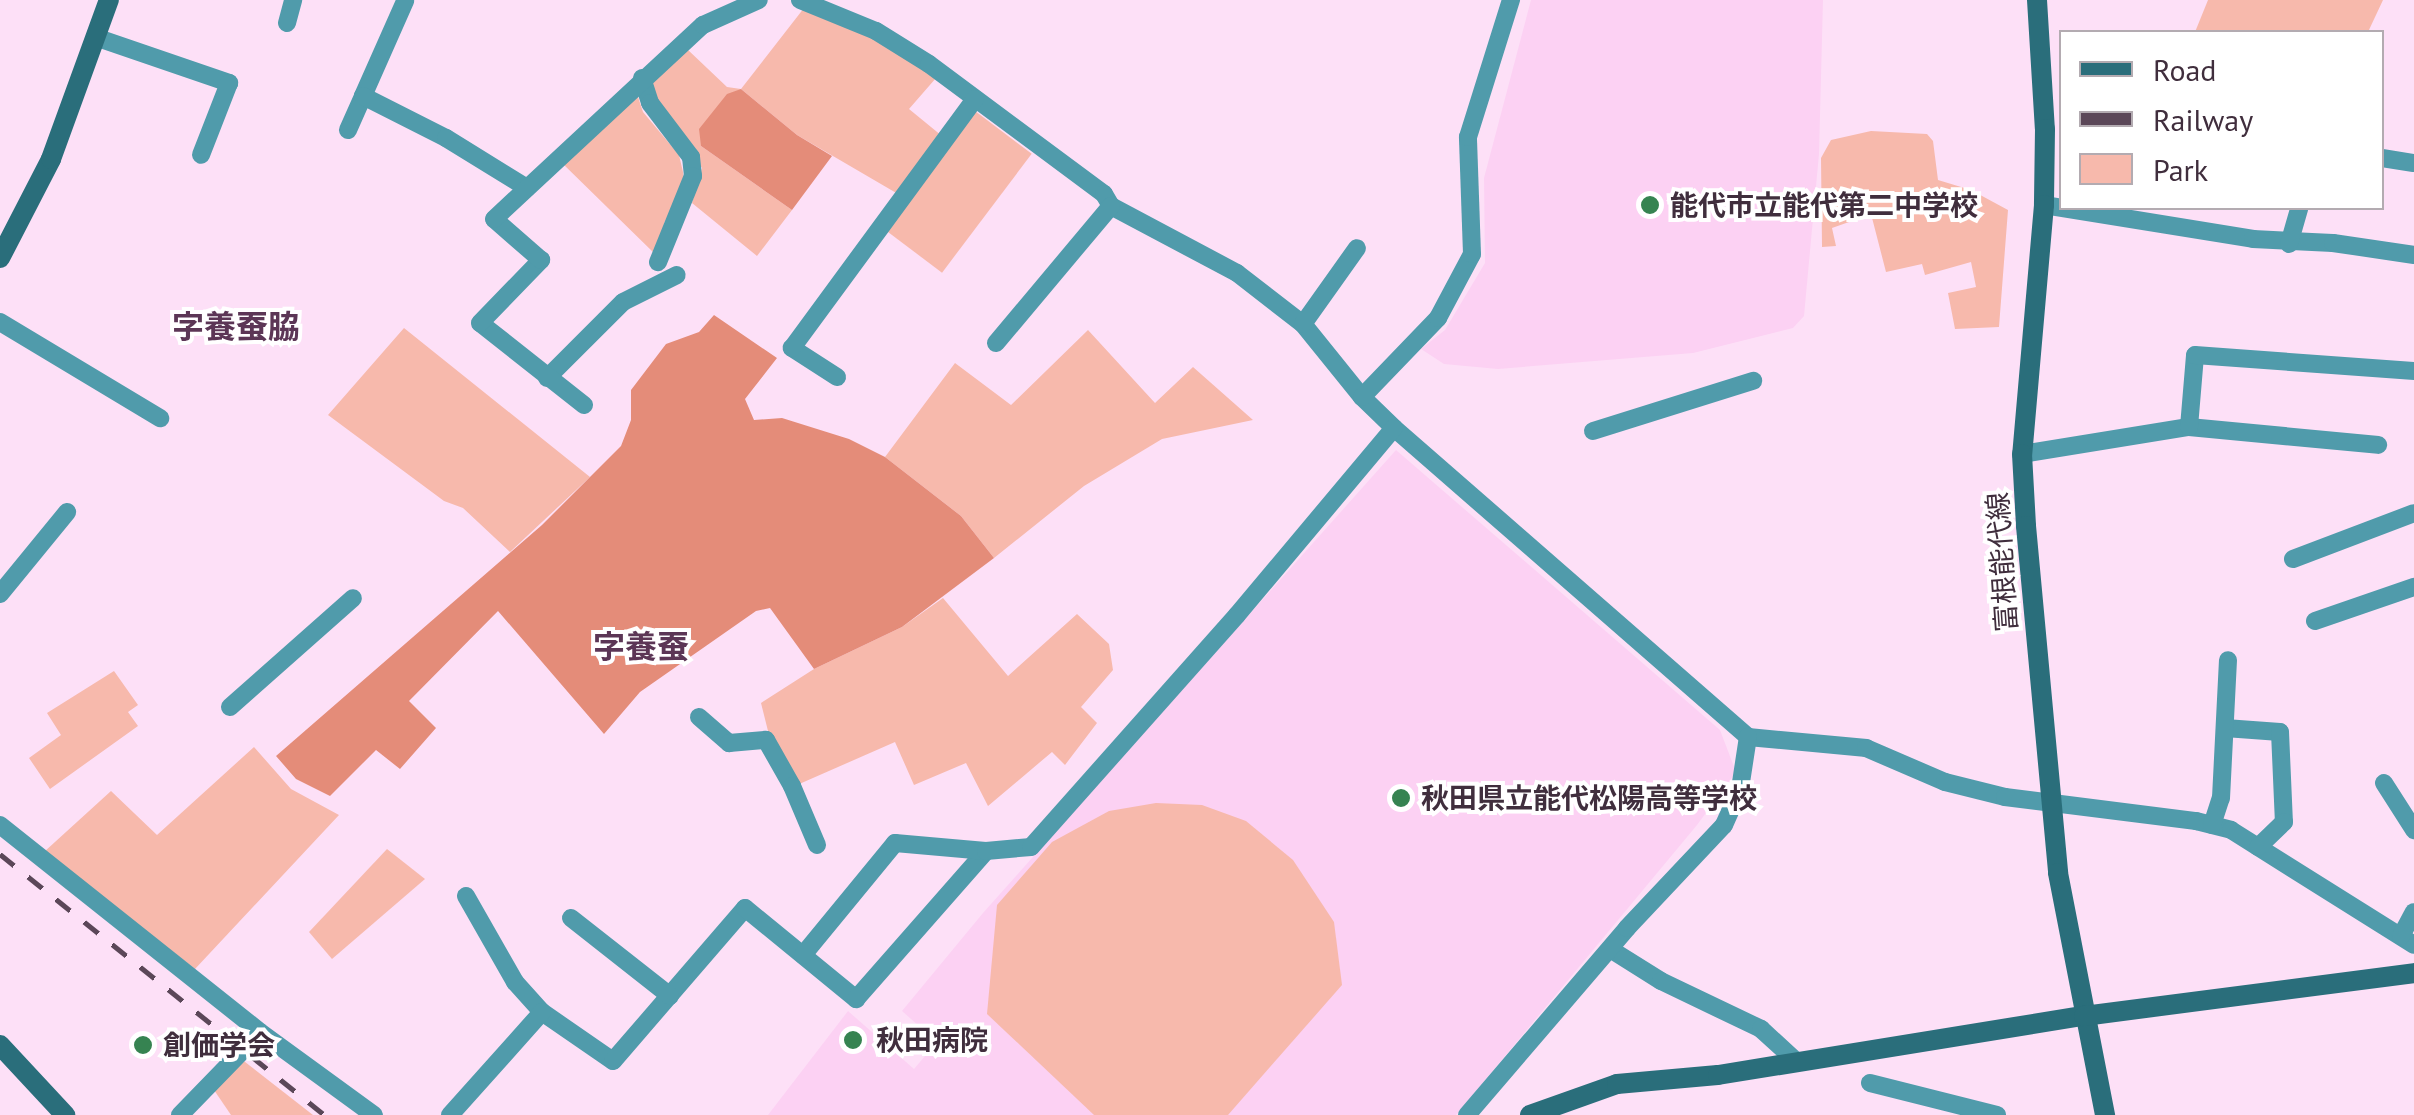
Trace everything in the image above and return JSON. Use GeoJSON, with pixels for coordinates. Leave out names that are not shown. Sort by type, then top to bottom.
{"type":"FeatureCollection","features":[{"type":"Feature","properties":{"kind":"street"},"geometry":{"type":"LineString","coordinates":[[0,258],[51,159],[109,0]]}},
{"type":"Feature","properties":{"kind":"street"},"geometry":{"type":"LineString","coordinates":[[287,23],[293,0]]}},
{"type":"Feature","properties":{"kind":"street"},"geometry":{"type":"LineString","coordinates":[[584,405],[480,323],[541,260],[494,219],[703,25],[760,0]]}},
{"type":"Feature","properties":{"kind":"street"},"geometry":{"type":"LineString","coordinates":[[1362,397],[1438,318],[1472,254],[1468,137],[1511,0]]}},
{"type":"Feature","properties":{"kind":"street","name":"富根能代線"},"geometry":{"type":"LineString","coordinates":[[2037,0],[2053,130],[2022,454],[2049,802],[2084,1016],[2105,1115]]}},
{"type":"Feature","properties":{"kind":"street"},"geometry":{"type":"LineString","coordinates":[[348,130],[405,1]]}},
{"type":"Feature","properties":{"kind":"street"},"geometry":{"type":"LineString","coordinates":[[804,1],[876,31],[975,98],[1104,194],[1111,206],[1237,273],[1303,324],[1362,397],[1394,428],[1748,738],[1866,748],[1945,782],[2049,802],[2212,825],[2231,830],[2407,941],[2414,912]]}},
{"type":"Feature","properties":{"kind":"street"},"geometry":{"type":"LineString","coordinates":[[95,38],[229,84],[201,155]]}},
{"type":"Feature","properties":{"kind":"street"},"geometry":{"type":"LineString","coordinates":[[642,78],[650,103],[691,157],[693,176],[658,262]]}},
{"type":"Feature","properties":{"kind":"street"},"geometry":{"type":"LineString","coordinates":[[363,96],[446,138],[527,188]]}},
{"type":"Feature","properties":{"kind":"street"},"geometry":{"type":"LineString","coordinates":[[838,377],[792,348],[975,98]]}},
{"type":"Feature","properties":{"kind":"street"},"geometry":{"type":"LineString","coordinates":[[2384,158],[2414,163]]}},
{"type":"Feature","properties":{"kind":"street"},"geometry":{"type":"LineString","coordinates":[[2044,205],[2059,207]]}},
{"type":"Feature","properties":{"kind":"street"},"geometry":{"type":"LineString","coordinates":[[996,344],[1111,206]]}},
{"type":"Feature","properties":{"kind":"street"},"geometry":{"type":"LineString","coordinates":[[2075,210],[2289,244],[2334,243],[2414,256]]}},
{"type":"Feature","properties":{"kind":"street"},"geometry":{"type":"LineString","coordinates":[[2289,244],[2298,210]]}},
{"type":"Feature","properties":{"kind":"street"},"geometry":{"type":"LineString","coordinates":[[1303,324],[1357,248]]}},
{"type":"Feature","properties":{"kind":"street"},"geometry":{"type":"LineString","coordinates":[[547,378],[623,302],[677,275]]}},
{"type":"Feature","properties":{"kind":"street"},"geometry":{"type":"LineString","coordinates":[[0,322],[160,418]]}},
{"type":"Feature","properties":{"kind":"street"},"geometry":{"type":"LineString","coordinates":[[2190,427],[2194,355],[2414,371]]}},
{"type":"Feature","properties":{"kind":"street"},"geometry":{"type":"LineString","coordinates":[[1593,431],[1753,381]]}},
{"type":"Feature","properties":{"kind":"street"},"geometry":{"type":"LineString","coordinates":[[2022,454],[2190,427],[2378,445]]}},
{"type":"Feature","properties":{"kind":"street"},"geometry":{"type":"LineString","coordinates":[[804,955],[895,844],[986,851],[1030,847],[1237,615],[1394,428]]}},
{"type":"Feature","properties":{"kind":"street"},"geometry":{"type":"LineString","coordinates":[[0,594],[67,512]]}},
{"type":"Feature","properties":{"kind":"street"},"geometry":{"type":"LineString","coordinates":[[2294,559],[2414,514]]}},
{"type":"Feature","properties":{"kind":"street"},"geometry":{"type":"LineString","coordinates":[[2314,621],[2414,587]]}},
{"type":"Feature","properties":{"kind":"street"},"geometry":{"type":"LineString","coordinates":[[230,707],[354,598]]}},
{"type":"Feature","properties":{"kind":"street"},"geometry":{"type":"LineString","coordinates":[[2212,825],[2222,798],[2228,660]]}},
{"type":"Feature","properties":{"kind":"street"},"geometry":{"type":"LineString","coordinates":[[699,717],[729,742],[766,740],[792,786],[816,845]]}},
{"type":"Feature","properties":{"kind":"street"},"geometry":{"type":"LineString","coordinates":[[2225,728],[2280,732],[2284,822],[2258,847]]}},
{"type":"Feature","properties":{"kind":"street"},"geometry":{"type":"LineString","coordinates":[[1466,1115],[1734,811],[1748,738]]}},
{"type":"Feature","properties":{"kind":"street"},"geometry":{"type":"LineString","coordinates":[[2384,783],[2414,830]]}},
{"type":"Feature","properties":{"kind":"street"},"geometry":{"type":"LineString","coordinates":[[0,825],[260,1032],[374,1115]]}},
{"type":"Feature","properties":{"kind":"street"},"geometry":{"type":"LineString","coordinates":[[466,896],[515,982],[542,1012],[613,1061],[745,908],[856,999],[986,851]]}},
{"type":"Feature","properties":{"kind":"street"},"geometry":{"type":"LineString","coordinates":[[571,918],[670,996]]}},
{"type":"Feature","properties":{"kind":"street"},"geometry":{"type":"LineString","coordinates":[[1610,949],[1661,980],[1761,1028],[1797,1062]]}},
{"type":"Feature","properties":{"kind":"street"},"geometry":{"type":"LineString","coordinates":[[1530,1115],[1617,1084],[1718,1076],[2084,1016],[2414,973]]}},
{"type":"Feature","properties":{"kind":"street"},"geometry":{"type":"LineString","coordinates":[[450,1115],[542,1012]]}},
{"type":"Feature","properties":{"kind":"street"},"geometry":{"type":"LineString","coordinates":[[0,1045],[65,1115]]}},
{"type":"Feature","properties":{"kind":"street"},"geometry":{"type":"LineString","coordinates":[[180,1115],[243,1050]]}},
{"type":"Feature","properties":{"kind":"street"},"geometry":{"type":"LineString","coordinates":[[1870,1083],[1997,1115]]}},
{"type":"Feature","properties":{"kind":"shaded area","name":"能代市立能代第二中学校"},"geometry":{"type":"Polygon","coordinates":[[[1531,0],[1823,0],[1819,154],[1804,316],[1793,328],[1693,353],[1498,369],[1444,364],[1421,349],[1445,330],[1485,263],[1484,178],[1531,0]]]}},
{"type":"Feature","properties":{"kind":"shaded area"},"geometry":{"type":"Polygon","coordinates":[[[741,89],[797,135],[832,156],[792,210],[701,146],[699,129],[727,94],[741,89]]]}},
{"type":"Feature","properties":{"kind":"shaded area"},"geometry":{"type":"Polygon","coordinates":[[[714,315],[777,358],[745,399],[754,420],[782,418],[849,439],[885,457],[961,516],[994,558],[902,627],[814,669],[770,608],[756,611],[640,692],[604,734],[498,611],[409,701],[436,728],[400,769],[376,750],[330,796],[296,779],[276,756],[542,525],[621,446],[631,420],[631,390],[666,344],[699,332],[714,315]]]}},
{"type":"Feature","properties":{"kind":"shaded area","name":"秋田県立能代松陽高等学校"},"geometry":{"type":"Polygon","coordinates":[[[1396,450],[1720,730],[1736,772],[1697,825],[1456,1115],[768,1115],[848,1011],[914,1069],[937,1042],[902,1011],[983,913],[1396,450]]]}},
{"type":"Feature","properties":{"kind":"green space"},"geometry":{"type":"Polygon","coordinates":[[[2208,0],[2383,0],[2369,30],[2196,30],[2208,0]]]}},
{"type":"Feature","properties":{"kind":"green space"},"geometry":{"type":"Polygon","coordinates":[[[804,8],[871,37],[936,78],[909,109],[942,136],[898,194],[797,135],[741,89],[804,8]]]}},
{"type":"Feature","properties":{"kind":"green space"},"geometry":{"type":"Polygon","coordinates":[[[687,49],[727,87],[741,89],[701,146],[792,210],[757,256],[692,203],[702,168],[657,104],[649,81],[687,49]]]}},
{"type":"Feature","properties":{"kind":"green space"},"geometry":{"type":"Polygon","coordinates":[[[636,91],[643,112],[679,155],[685,186],[665,221],[655,254],[561,162],[636,91]]]}},
{"type":"Feature","properties":{"kind":"green space"},"geometry":{"type":"Polygon","coordinates":[[[975,111],[1032,154],[942,273],[885,230],[975,111]]]}},
{"type":"Feature","properties":{"kind":"green space"},"geometry":{"type":"Polygon","coordinates":[[[1871,131],[1927,134],[1933,141],[1938,180],[1971,190],[2008,210],[1999,327],[1955,329],[1948,293],[1976,287],[1971,262],[1925,275],[1922,264],[1886,272],[1870,210],[1848,216],[1849,222],[1832,228],[1836,246],[1822,247],[1821,158],[1831,140],[1871,131]]]}},
{"type":"Feature","properties":{"kind":"green space"},"geometry":{"type":"Polygon","coordinates":[[[404,328],[590,477],[510,552],[463,508],[444,501],[328,415],[404,328]]]}},
{"type":"Feature","properties":{"kind":"green space"},"geometry":{"type":"Polygon","coordinates":[[[1088,330],[1155,403],[1193,367],[1253,420],[1162,439],[1084,486],[994,558],[961,516],[885,457],[955,363],[1011,405],[1088,330]]]}},
{"type":"Feature","properties":{"kind":"green space"},"geometry":{"type":"Polygon","coordinates":[[[943,598],[1008,676],[1077,614],[1109,644],[1113,670],[1081,707],[1097,723],[1065,765],[1052,752],[988,806],[966,763],[914,785],[895,742],[797,785],[768,731],[761,703],[814,669],[902,627],[943,598]]]}},
{"type":"Feature","properties":{"kind":"green space"},"geometry":{"type":"Polygon","coordinates":[[[114,671],[138,705],[128,712],[138,726],[50,789],[29,758],[61,735],[47,713],[114,671]]]}},
{"type":"Feature","properties":{"kind":"green space"},"geometry":{"type":"Polygon","coordinates":[[[254,747],[291,789],[339,815],[195,969],[44,852],[111,791],[157,835],[254,747]]]}},
{"type":"Feature","properties":{"kind":"green space"},"geometry":{"type":"Polygon","coordinates":[[[1156,803],[1202,805],[1246,821],[1293,860],[1334,922],[1342,985],[1228,1115],[1094,1115],[987,1014],[997,905],[1052,842],[1109,811],[1156,803]]]}},
{"type":"Feature","properties":{"kind":"green space"},"geometry":{"type":"Polygon","coordinates":[[[387,849],[425,879],[332,959],[309,932],[387,849]]]}},
{"type":"Feature","properties":{"kind":"green space"},"geometry":{"type":"Polygon","coordinates":[[[240,1058],[313,1115],[231,1115],[214,1090],[240,1058]]]}},
{"type":"Feature","properties":{"kind":"railway"},"geometry":{"type":"LineString","coordinates":[[0,854],[325,1115]]}},
{"type":"Feature","properties":{"kind":"place","name":"能代市立能代第二中学校"},"geometry":{"type":"Point","coordinates":[1650,205]}},
{"type":"Feature","properties":{"kind":"place","name":"秋田県立能代松陽高等学校"},"geometry":{"type":"Point","coordinates":[1401,798]}},
{"type":"Feature","properties":{"kind":"place","name":"秋田病院"},"geometry":{"type":"Point","coordinates":[853,1040]}},
{"type":"Feature","properties":{"kind":"place","name":"創価学会"},"geometry":{"type":"Point","coordinates":[143,1045]}},
{"type":"Feature","properties":{"kind":"district","name":"字養蚕脇"},"geometry":{"type":"Point","coordinates":[236,326]}},
{"type":"Feature","properties":{"kind":"district","name":"字養蚕"},"geometry":{"type":"Point","coordinates":[641,646]}}]}
